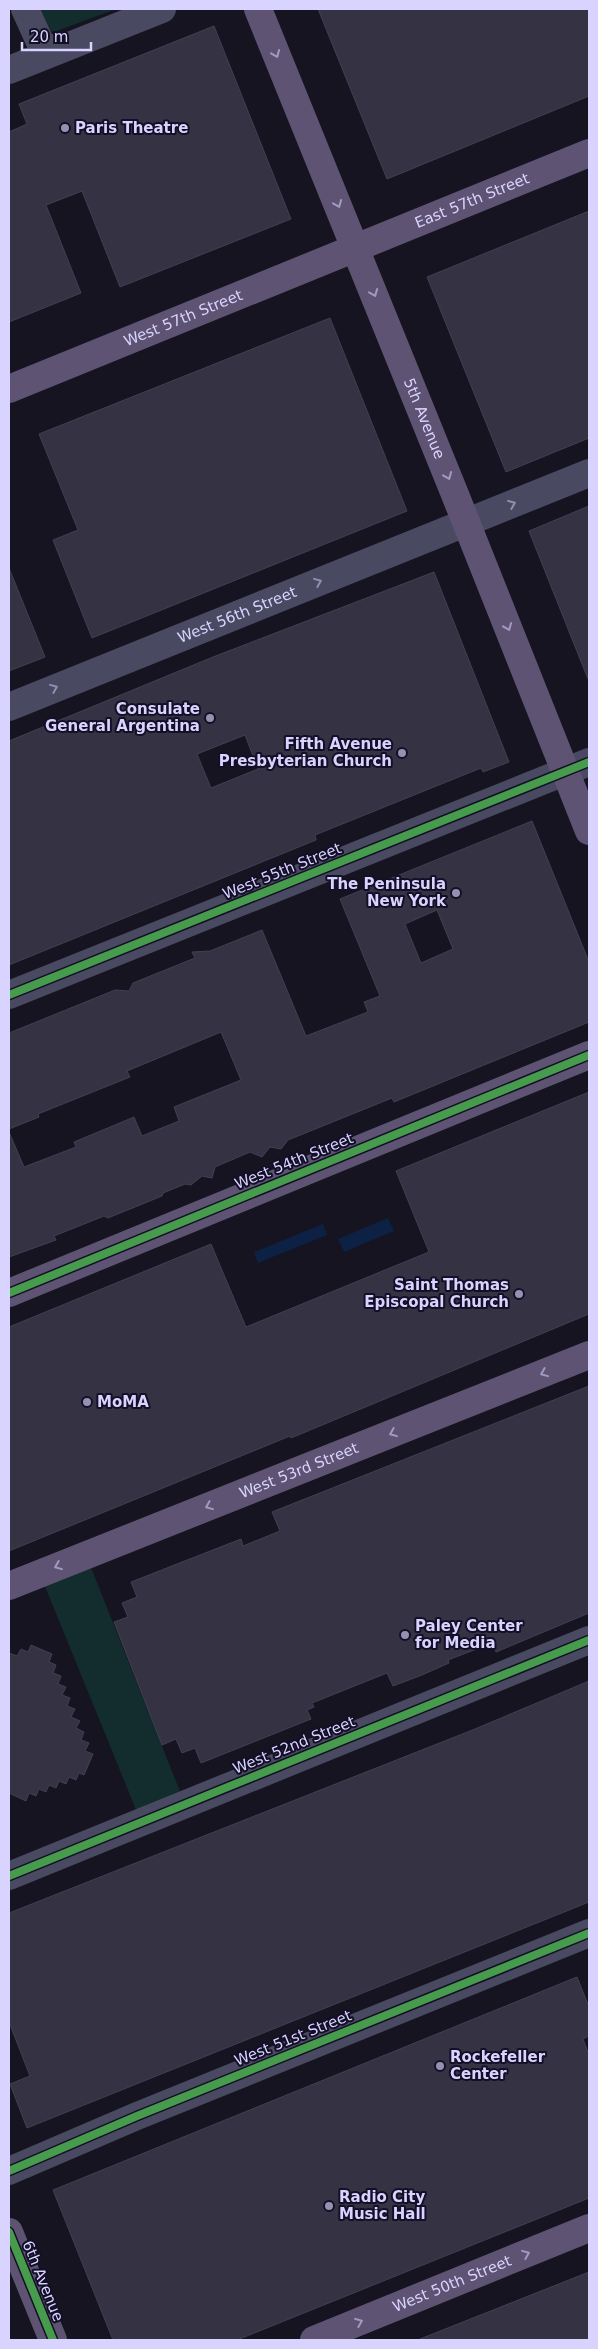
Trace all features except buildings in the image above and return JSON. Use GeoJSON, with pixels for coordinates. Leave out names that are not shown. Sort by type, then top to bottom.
{"type":"FeatureCollection","features":[{"type":"Feature","properties":{"kind":"main road","name":"5th Avenue"},"geometry":{"type":"LineString","coordinates":[[258,9],[467,523],[577,767],[589,831]]}},
{"type":"Feature","properties":{"kind":"main road","name":"East 57th Street"},"geometry":{"type":"LineString","coordinates":[[356,248],[589,153]]}},
{"type":"Feature","properties":{"kind":"main road","name":"West 57th Street"},"geometry":{"type":"LineString","coordinates":[[9,389],[356,248]]}},
{"type":"Feature","properties":{"kind":"main road","name":"West 54th Street"},"geometry":{"type":"LineString","coordinates":[[9,1293],[589,1055]]}},
{"type":"Feature","properties":{"kind":"main road","name":"West 53rd Street"},"geometry":{"type":"LineString","coordinates":[[9,1586],[589,1355]]}},
{"type":"Feature","properties":{"kind":"main road","name":"West 50th Street"},"geometry":{"type":"LineString","coordinates":[[314,2340],[589,2228]]}},
{"type":"Feature","properties":{"kind":"main road","name":"6th Avenue"},"geometry":{"type":"LineString","coordinates":[[9,2232],[53,2340]]}},
{"type":"Feature","properties":{"kind":"street"},"geometry":{"type":"LineString","coordinates":[[25,9],[40,42],[53,52]]}},
{"type":"Feature","properties":{"kind":"street"},"geometry":{"type":"LineString","coordinates":[[9,70],[162,9]]}},
{"type":"Feature","properties":{"kind":"street","name":"West 56th Street"},"geometry":{"type":"LineString","coordinates":[[9,707],[589,473]]}},
{"type":"Feature","properties":{"kind":"street","name":"West 55th Street"},"geometry":{"type":"LineString","coordinates":[[9,994],[577,767]]}},
{"type":"Feature","properties":{"kind":"street","name":"West 52nd Street"},"geometry":{"type":"LineString","coordinates":[[9,1876],[589,1640]]}},
{"type":"Feature","properties":{"kind":"street","name":"West 51st Street"},"geometry":{"type":"LineString","coordinates":[[9,2171],[136,2116],[588,1936]]}},
{"type":"Feature","properties":{"kind":"green space"},"geometry":{"type":"Polygon","coordinates":[[[35,9],[116,9],[54,32],[49,31],[35,9]]]}},
{"type":"Feature","properties":{"kind":"green space"},"geometry":{"type":"Polygon","coordinates":[[[86,1555],[185,1804],[141,1822],[40,1574],[86,1555]]]}},
{"type":"Feature","properties":{"kind":"water"},"geometry":{"type":"Polygon","coordinates":[[[388,1218],[394,1231],[344,1252],[338,1239],[388,1218]]]}},
{"type":"Feature","properties":{"kind":"water"},"geometry":{"type":"Polygon","coordinates":[[[323,1224],[327,1235],[258,1263],[254,1252],[323,1224]]]}},
{"type":"Feature","properties":{"kind":"cycle path"},"geometry":{"type":"LineString","coordinates":[[9,995],[589,762]]}},
{"type":"Feature","properties":{"kind":"cycle path"},"geometry":{"type":"LineString","coordinates":[[9,1293],[589,1055]]}},
{"type":"Feature","properties":{"kind":"cycle path"},"geometry":{"type":"LineString","coordinates":[[9,1876],[589,1640]]}},
{"type":"Feature","properties":{"kind":"cycle path"},"geometry":{"type":"LineString","coordinates":[[9,2171],[137,2116],[589,1933]]}},
{"type":"Feature","properties":{"kind":"cycle path"},"geometry":{"type":"LineString","coordinates":[[9,2232],[53,2340]]}},
{"type":"Feature","properties":{"kind":"place","name":"Paris Theatre"},"geometry":{"type":"Point","coordinates":[65,128]}},
{"type":"Feature","properties":{"kind":"place","name":"Consulate General Argentina"},"geometry":{"type":"Point","coordinates":[210,718]}},
{"type":"Feature","properties":{"kind":"place","name":"Fifth Avenue Presbyterian Church"},"geometry":{"type":"Point","coordinates":[402,753]}},
{"type":"Feature","properties":{"kind":"place","name":"The Peninsula New York"},"geometry":{"type":"Point","coordinates":[456,893]}},
{"type":"Feature","properties":{"kind":"place","name":"Saint Thomas Episcopal Church"},"geometry":{"type":"Point","coordinates":[519,1294]}},
{"type":"Feature","properties":{"kind":"place","name":"MoMA"},"geometry":{"type":"Point","coordinates":[87,1402]}},
{"type":"Feature","properties":{"kind":"place","name":"Paley Center for Media"},"geometry":{"type":"Point","coordinates":[405,1635]}},
{"type":"Feature","properties":{"kind":"place","name":"Rockefeller Center"},"geometry":{"type":"Point","coordinates":[440,2066]}},
{"type":"Feature","properties":{"kind":"place","name":"Radio City Music Hall"},"geometry":{"type":"Point","coordinates":[329,2206]}}]}
